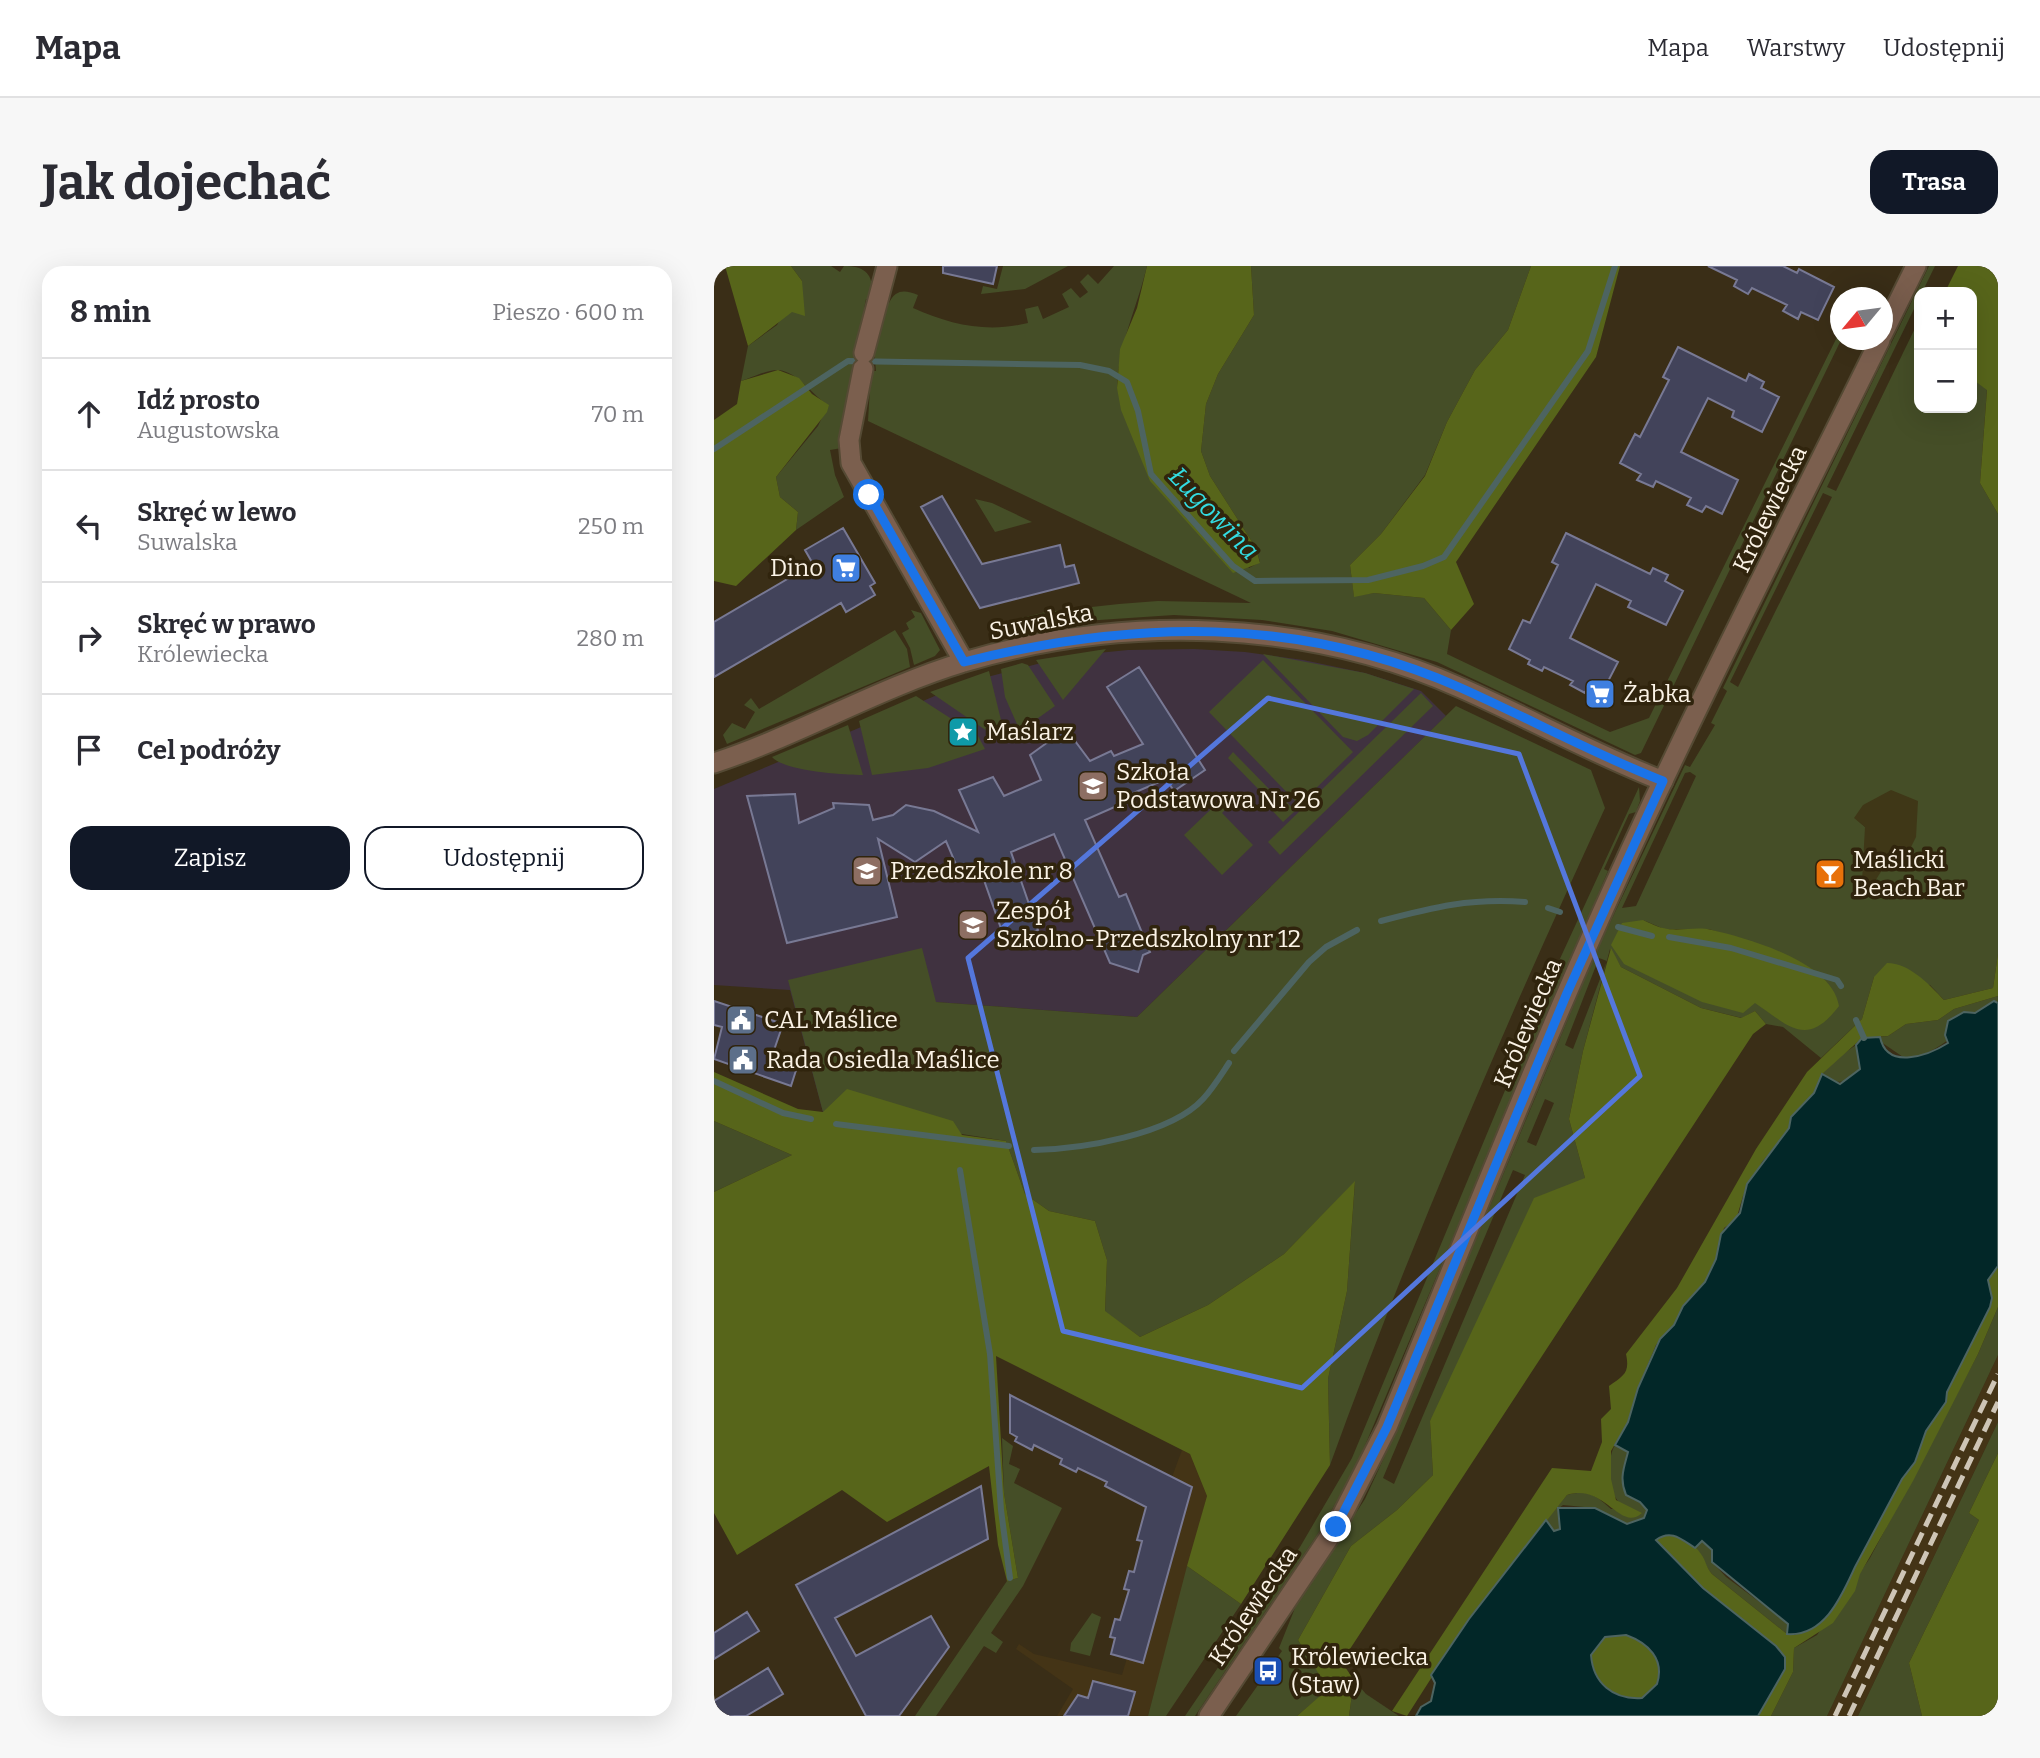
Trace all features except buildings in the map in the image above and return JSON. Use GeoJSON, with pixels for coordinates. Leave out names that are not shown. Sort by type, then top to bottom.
{"type":"FeatureCollection","features":[{"type":"Feature","properties":{"kind":"street"},"geometry":{"type":"LineString","coordinates":[[887,266],[864,361],[849,440],[851,463],[964,662]]}},
{"type":"Feature","properties":{"kind":"street"},"geometry":{"type":"LineString","coordinates":[[1893,313],[1916,266]]}},
{"type":"Feature","properties":{"kind":"street","name":"Królewiecka"},"geometry":{"type":"LineString","coordinates":[[1209,1716],[1357,1492],[1387,1427],[1567,993],[1663,781],[1875,350]]}},
{"type":"Feature","properties":{"kind":"street","name":"Suwalska"},"geometry":{"type":"LineString","coordinates":[[714,763],[964,662],[1046,644],[1124,632],[1240,632],[1299,641],[1404,666],[1460,688],[1663,781]]}},
{"type":"Feature","properties":{"kind":"highlighted area"},"geometry":{"type":"Polygon","coordinates":[[[1268,698],[1519,754],[1640,1076],[1302,1388],[1063,1331],[968,958],[1268,698]]]}},
{"type":"Feature","properties":{"kind":"shaded area","name":"Zespół Szkolno-Przedszkolny nr 12"},"geometry":{"type":"Polygon","coordinates":[[[1194,649],[1245,652],[1303,660],[1365,673],[1421,691],[1446,716],[1137,1017],[936,1002],[823,1112],[790,990],[714,985],[714,789],[968,682],[1068,656],[1128,650],[1194,649]]]}},
{"type":"Feature","properties":{"kind":"shaded area"},"geometry":{"type":"Polygon","coordinates":[[[1998,1355],[1998,1422],[1858,1716],[1827,1716],[1998,1355]]]}},
{"type":"Feature","properties":{"kind":"shaded area"},"geometry":{"type":"Polygon","coordinates":[[[1182,1450],[1190,1454],[1207,1496],[1148,1716],[1057,1716],[1073,1689],[1016,1649],[1019,1644],[1034,1654],[1122,1675],[1127,1658],[1143,1663],[1192,1488],[1172,1477],[1182,1450]]]}},
{"type":"Feature","properties":{"kind":"green space"},"geometry":{"type":"Polygon","coordinates":[[[725,266],[791,266],[802,281],[805,316],[792,312],[748,346],[725,266]]]}},
{"type":"Feature","properties":{"kind":"green space"},"geometry":{"type":"Polygon","coordinates":[[[791,266],[831,266],[840,272],[844,266],[852,266],[864,270],[872,284],[871,299],[866,299],[857,347],[857,374],[842,448],[830,450],[835,475],[844,497],[796,530],[798,512],[780,497],[776,477],[818,426],[828,405],[793,375],[779,370],[741,381],[748,346],[777,325],[802,281],[791,266]]]}},
{"type":"Feature","properties":{"kind":"green space"},"geometry":{"type":"Polygon","coordinates":[[[1003,266],[1068,266],[1025,289],[981,294],[983,286],[997,289],[1003,266]]]}},
{"type":"Feature","properties":{"kind":"green space"},"geometry":{"type":"Polygon","coordinates":[[[1114,266],[1147,266],[1124,342],[1117,388],[1249,568],[1260,562],[1256,548],[1210,476],[1201,451],[1206,404],[1218,374],[1254,315],[1251,266],[1531,266],[1508,330],[1475,370],[1447,422],[1425,475],[1381,534],[1350,565],[1354,596],[1374,593],[1424,598],[1451,630],[1447,654],[1610,732],[1649,718],[1831,350],[1836,350],[1641,753],[1635,755],[1437,662],[1332,631],[1262,620],[1174,615],[1084,621],[992,637],[989,626],[1046,612],[1158,601],[1251,603],[868,421],[871,371],[876,371],[874,349],[885,303],[889,303],[898,293],[918,295],[913,308],[941,319],[969,326],[998,327],[1028,323],[1025,309],[1038,306],[1043,319],[1069,307],[1062,294],[1071,288],[1080,298],[1088,292],[1080,282],[1088,274],[1098,284],[1114,266]]]}},
{"type":"Feature","properties":{"kind":"green space"},"geometry":{"type":"Polygon","coordinates":[[[1147,266],[1251,266],[1254,315],[1218,374],[1206,404],[1201,451],[1210,476],[1256,548],[1260,563],[1233,573],[1150,481],[1121,410],[1117,388],[1120,349],[1137,308],[1147,266]]]}},
{"type":"Feature","properties":{"kind":"green space"},"geometry":{"type":"Polygon","coordinates":[[[1531,266],[1620,266],[1596,357],[1456,562],[1474,604],[1451,630],[1424,598],[1374,593],[1354,597],[1350,565],[1381,534],[1425,476],[1447,422],[1475,370],[1508,330],[1531,266]]]}},
{"type":"Feature","properties":{"kind":"green space"},"geometry":{"type":"Polygon","coordinates":[[[1929,266],[1935,266],[1925,287],[1919,287],[1929,266]]]}},
{"type":"Feature","properties":{"kind":"green space"},"geometry":{"type":"Polygon","coordinates":[[[1958,266],[1998,266],[1998,514],[1980,483],[1987,390],[1977,383],[1977,287],[1948,287],[1958,266]]]}},
{"type":"Feature","properties":{"kind":"green space"},"geometry":{"type":"Polygon","coordinates":[[[1914,297],[1914,309],[1827,487],[1836,491],[1914,330],[1914,413],[1977,413],[1977,382],[1987,389],[1980,483],[1998,514],[1998,954],[1993,988],[1944,1000],[1930,985],[1874,977],[1862,1019],[1821,1058],[1783,1027],[1766,1024],[1755,1011],[1742,1018],[1701,1008],[1621,967],[1610,949],[1607,961],[1599,958],[1565,1045],[1573,1049],[1606,962],[1569,1119],[1585,1178],[1430,1421],[1433,1475],[1397,1510],[1351,1546],[1298,1640],[1329,1689],[1297,1716],[1236,1716],[1282,1651],[1279,1648],[1297,1603],[1365,1499],[1394,1436],[1596,952],[1685,765],[1690,767],[1715,725],[1711,723],[1727,691],[1723,688],[1888,350],[1893,350],[1893,340],[1914,297]],[[1823,493],[1730,682],[1738,687],[1832,497],[1823,493]],[[1690,772],[1685,773],[1622,908],[1636,906],[1696,776],[1690,772]],[[1855,818],[1865,827],[1872,885],[1881,870],[1908,853],[1855,818]],[[1643,920],[1780,1020],[1738,939],[1709,929],[1664,929],[1643,920]],[[1545,1099],[1527,1142],[1536,1146],[1554,1103],[1545,1099]],[[1513,1170],[1383,1478],[1394,1484],[1525,1175],[1513,1170]]]}},
{"type":"Feature","properties":{"kind":"green space"},"geometry":{"type":"Polygon","coordinates":[[[778,370],[799,378],[812,394],[829,405],[827,412],[776,477],[780,497],[798,512],[796,530],[736,586],[714,581],[714,420],[737,404],[741,381],[778,370]]]}},
{"type":"Feature","properties":{"kind":"green space"},"geometry":{"type":"Polygon","coordinates":[[[975,499],[992,503],[1032,522],[995,532],[975,499]]]}},
{"type":"Feature","properties":{"kind":"green space"},"geometry":{"type":"Polygon","coordinates":[[[911,610],[921,613],[940,650],[935,656],[914,665],[910,648],[902,633],[909,629],[906,623],[915,617],[911,610]]]}},
{"type":"Feature","properties":{"kind":"green space"},"geometry":{"type":"Polygon","coordinates":[[[895,630],[907,649],[910,667],[727,744],[723,735],[732,723],[745,729],[755,712],[744,705],[751,698],[759,709],[895,630]]]}},
{"type":"Feature","properties":{"kind":"green space"},"geometry":{"type":"Polygon","coordinates":[[[1106,649],[1063,700],[1036,660],[1106,649]]]}},
{"type":"Feature","properties":{"kind":"green space"},"geometry":{"type":"Polygon","coordinates":[[[1263,654],[1365,673],[1414,689],[1368,735],[1357,741],[1343,737],[1263,654]]]}},
{"type":"Feature","properties":{"kind":"green space"},"geometry":{"type":"Polygon","coordinates":[[[1263,660],[1353,752],[1299,805],[1209,712],[1263,660]]]}},
{"type":"Feature","properties":{"kind":"green space"},"geometry":{"type":"Polygon","coordinates":[[[1022,663],[1028,665],[1055,706],[1020,731],[1005,697],[1001,669],[1022,663]]]}},
{"type":"Feature","properties":{"kind":"green space"},"geometry":{"type":"Polygon","coordinates":[[[989,671],[1002,724],[987,731],[930,692],[989,671]]]}},
{"type":"Feature","properties":{"kind":"green space"},"geometry":{"type":"Polygon","coordinates":[[[1421,693],[1433,706],[1280,855],[1268,842],[1421,693]]]}},
{"type":"Feature","properties":{"kind":"green space"},"geometry":{"type":"Polygon","coordinates":[[[916,696],[978,736],[985,749],[928,768],[872,775],[859,721],[916,696]]]}},
{"type":"Feature","properties":{"kind":"green space"},"geometry":{"type":"Polygon","coordinates":[[[1456,706],[1591,770],[1605,808],[1461,1133],[1393,1298],[1330,1465],[1328,1379],[1347,1291],[1355,1182],[1284,1254],[1208,1305],[1140,1337],[1105,1312],[1107,1260],[1095,1221],[1049,1211],[1025,1194],[1006,1141],[823,1112],[788,980],[922,948],[936,1002],[1137,1017],[1456,706]]]}},
{"type":"Feature","properties":{"kind":"green space"},"geometry":{"type":"Polygon","coordinates":[[[848,725],[863,775],[801,769],[772,757],[848,725]]]}},
{"type":"Feature","properties":{"kind":"green space"},"geometry":{"type":"Polygon","coordinates":[[[1233,752],[1275,795],[1278,792],[1295,811],[1283,822],[1266,804],[1269,800],[1228,758],[1233,752]]]}},
{"type":"Feature","properties":{"kind":"green space"},"geometry":{"type":"Polygon","coordinates":[[[1639,787],[1640,801],[1636,812],[1629,814],[1604,869],[1608,871],[1358,1462],[1323,1526],[1195,1716],[1185,1716],[1300,1547],[1352,1458],[1558,963],[1639,787]]]}},
{"type":"Feature","properties":{"kind":"green space"},"geometry":{"type":"Polygon","coordinates":[[[1229,792],[1236,799],[1222,813],[1253,845],[1222,875],[1184,835],[1229,792]]]}},
{"type":"Feature","properties":{"kind":"green space"},"geometry":{"type":"Polygon","coordinates":[[[1643,920],[1669,929],[1712,930],[1767,946],[1806,965],[1822,977],[1833,990],[1839,1006],[1828,1019],[1808,1030],[1789,1026],[1755,1003],[1743,1013],[1702,1002],[1624,964],[1611,945],[1622,923],[1643,920]]]}},
{"type":"Feature","properties":{"kind":"green space"},"geometry":{"type":"Polygon","coordinates":[[[1611,948],[1621,967],[1701,1008],[1741,1018],[1755,1011],[1766,1024],[1753,1034],[1348,1652],[1345,1667],[1354,1680],[1349,1716],[1297,1716],[1328,1689],[1298,1640],[1351,1546],[1397,1510],[1433,1475],[1430,1421],[1534,1198],[1585,1178],[1569,1119],[1583,1051],[1611,948]]]}},
{"type":"Feature","properties":{"kind":"green space"},"geometry":{"type":"Polygon","coordinates":[[[1998,954],[1998,996],[1954,1009],[1938,1020],[1906,1024],[1888,1036],[1862,1038],[1822,1074],[1814,1093],[1791,1117],[1790,1128],[1762,1162],[1743,1196],[1736,1220],[1724,1228],[1716,1259],[1705,1282],[1683,1306],[1674,1325],[1656,1345],[1638,1388],[1628,1422],[1611,1451],[1611,1479],[1616,1500],[1642,1513],[1626,1517],[1592,1496],[1580,1493],[1567,1495],[1469,1619],[1407,1716],[1392,1711],[1552,1468],[1591,1471],[1602,1442],[1601,1419],[1611,1409],[1609,1386],[1625,1373],[1626,1354],[1677,1288],[1756,1149],[1807,1072],[1862,1019],[1874,977],[1887,963],[1895,964],[1911,970],[1944,1000],[1993,988],[1998,954]]]}},
{"type":"Feature","properties":{"kind":"green space"},"geometry":{"type":"Polygon","coordinates":[[[1998,996],[1998,1003],[1993,1001],[1933,1050],[1906,1059],[1881,1042],[1880,1037],[1888,1036],[1906,1024],[1938,1020],[1954,1009],[1998,996]]]}},
{"type":"Feature","properties":{"kind":"green space"},"geometry":{"type":"Polygon","coordinates":[[[1856,1045],[1860,1069],[1855,1074],[1837,1082],[1822,1074],[1834,1060],[1856,1045]]]}},
{"type":"Feature","properties":{"kind":"green space"},"geometry":{"type":"Polygon","coordinates":[[[714,1072],[798,1109],[823,1112],[847,1089],[953,1121],[962,1135],[1006,1141],[1025,1194],[1049,1211],[1095,1221],[1107,1260],[1105,1311],[1140,1337],[1208,1305],[1284,1254],[1355,1181],[1347,1291],[1328,1379],[1330,1465],[1241,1604],[1187,1566],[1207,1496],[1190,1454],[996,1356],[1004,1493],[1018,1578],[1007,1581],[998,1545],[989,1466],[887,1522],[842,1490],[737,1555],[714,1513],[714,1192],[792,1155],[714,1121],[714,1072]]]}},
{"type":"Feature","properties":{"kind":"green space"},"geometry":{"type":"Polygon","coordinates":[[[714,1121],[792,1155],[714,1192],[714,1121]]]}},
{"type":"Feature","properties":{"kind":"green space"},"geometry":{"type":"Polygon","coordinates":[[[1998,1266],[1998,1307],[1978,1354],[1913,1481],[1860,1574],[1855,1591],[1833,1623],[1794,1648],[1793,1672],[1771,1716],[1758,1716],[1785,1669],[1785,1657],[1776,1646],[1703,1588],[1656,1540],[1674,1536],[1692,1544],[1712,1574],[1787,1634],[1795,1635],[1852,1574],[1902,1478],[1915,1462],[1926,1431],[1946,1402],[1947,1392],[1990,1307],[1992,1298],[1988,1280],[1998,1266]]]}},
{"type":"Feature","properties":{"kind":"green space"},"geometry":{"type":"Polygon","coordinates":[[[1998,1307],[1998,1355],[1827,1716],[1771,1716],[1793,1672],[1794,1648],[1817,1635],[1870,1558],[1978,1354],[1998,1307]]]}},
{"type":"Feature","properties":{"kind":"green space"},"geometry":{"type":"Polygon","coordinates":[[[1998,1422],[1998,1453],[1969,1513],[1979,1520],[1909,1663],[1922,1716],[1858,1716],[1998,1422]]]}},
{"type":"Feature","properties":{"kind":"green space"},"geometry":{"type":"Polygon","coordinates":[[[1002,1438],[1013,1446],[1009,1464],[1020,1469],[1014,1483],[1062,1508],[1023,1586],[991,1633],[1003,1642],[996,1653],[984,1646],[936,1716],[915,1716],[1007,1581],[1018,1578],[1004,1493],[1002,1438]]]}},
{"type":"Feature","properties":{"kind":"green space"},"geometry":{"type":"Polygon","coordinates":[[[1615,1445],[1628,1452],[1625,1462],[1633,1499],[1647,1510],[1644,1518],[1627,1524],[1595,1508],[1563,1505],[1559,1508],[1560,1529],[1554,1531],[1546,1520],[1567,1495],[1586,1493],[1611,1509],[1625,1507],[1615,1496],[1610,1478],[1610,1460],[1615,1445]]]}},
{"type":"Feature","properties":{"kind":"green space"},"geometry":{"type":"Polygon","coordinates":[[[1998,1453],[1998,1716],[1922,1716],[1909,1663],[1979,1520],[1969,1513],[1998,1453]]]}},
{"type":"Feature","properties":{"kind":"green space"},"geometry":{"type":"Polygon","coordinates":[[[1701,1541],[1712,1550],[1712,1562],[1726,1577],[1789,1624],[1787,1634],[1712,1574],[1695,1548],[1701,1541]]]}},
{"type":"Feature","properties":{"kind":"green space"},"geometry":{"type":"Polygon","coordinates":[[[1187,1566],[1241,1604],[1166,1716],[1148,1716],[1187,1566]]]}},
{"type":"Feature","properties":{"kind":"green space"},"geometry":{"type":"Polygon","coordinates":[[[1092,1613],[1101,1617],[1090,1656],[1070,1651],[1071,1643],[1092,1613]]]}},
{"type":"Feature","properties":{"kind":"green space"},"geometry":{"type":"Polygon","coordinates":[[[1626,1635],[1648,1647],[1659,1667],[1657,1684],[1642,1698],[1614,1693],[1601,1681],[1593,1665],[1591,1655],[1605,1637],[1626,1635]]]}},
{"type":"Feature","properties":{"kind":"green space"},"geometry":{"type":"Polygon","coordinates":[[[1354,1680],[1366,1694],[1399,1716],[1349,1716],[1354,1680]]]}},
{"type":"Feature","properties":{"kind":"sand"},"geometry":{"type":"Polygon","coordinates":[[[1891,790],[1918,801],[1916,837],[1908,853],[1882,870],[1872,886],[1862,882],[1865,827],[1854,818],[1863,805],[1891,790]]]}},
{"type":"Feature","properties":{"kind":"water"},"geometry":{"type":"Polygon","coordinates":[[[1994,1001],[1998,1003],[1998,1266],[1988,1280],[1992,1298],[1990,1307],[1947,1392],[1946,1402],[1926,1431],[1915,1462],[1902,1479],[1838,1601],[1822,1622],[1812,1629],[1787,1634],[1788,1624],[1712,1562],[1712,1550],[1702,1541],[1695,1548],[1671,1535],[1656,1540],[1703,1588],[1776,1646],[1785,1657],[1785,1669],[1758,1716],[1416,1716],[1421,1707],[1431,1701],[1435,1683],[1431,1675],[1469,1619],[1546,1520],[1554,1531],[1560,1529],[1558,1508],[1595,1508],[1627,1524],[1644,1518],[1647,1510],[1640,1502],[1626,1495],[1624,1489],[1623,1473],[1628,1452],[1615,1445],[1628,1422],[1638,1388],[1660,1339],[1674,1325],[1683,1306],[1705,1282],[1716,1259],[1721,1234],[1740,1213],[1747,1184],[1789,1128],[1791,1117],[1814,1093],[1822,1074],[1840,1084],[1860,1069],[1856,1045],[1862,1038],[1880,1037],[1884,1048],[1900,1057],[1930,1052],[1948,1043],[1945,1035],[1948,1021],[1964,1012],[1975,1013],[1994,1001]],[[1626,1635],[1605,1637],[1591,1655],[1593,1665],[1606,1688],[1622,1696],[1642,1698],[1657,1684],[1659,1667],[1648,1647],[1626,1635]]]}},
{"type":"Feature","properties":{"kind":"waterway","name":"Ługowina"},"geometry":{"type":"LineString","coordinates":[[714,449],[848,361],[1080,365],[1109,371],[1127,382],[1138,411],[1151,474],[1233,566],[1255,581],[1368,580],[1423,566],[1444,557],[1588,351],[1615,266]]}},
{"type":"Feature","properties":{"kind":"waterway"},"geometry":{"type":"LineString","coordinates":[[1381,921],[1452,905],[1487,901],[1525,902]]}},
{"type":"Feature","properties":{"kind":"waterway"},"geometry":{"type":"LineString","coordinates":[[1548,908],[1560,912]]}},
{"type":"Feature","properties":{"kind":"waterway"},"geometry":{"type":"LineString","coordinates":[[1618,927],[1652,936]]}},
{"type":"Feature","properties":{"kind":"waterway"},"geometry":{"type":"LineString","coordinates":[[1234,1051],[1309,962],[1326,947],[1357,930]]}},
{"type":"Feature","properties":{"kind":"waterway"},"geometry":{"type":"LineString","coordinates":[[1669,937],[1731,948],[1837,980],[1841,986]]}},
{"type":"Feature","properties":{"kind":"waterway"},"geometry":{"type":"LineString","coordinates":[[1856,1020],[1864,1038]]}},
{"type":"Feature","properties":{"kind":"waterway"},"geometry":{"type":"LineString","coordinates":[[1034,1150],[1076,1147],[1124,1138],[1169,1122],[1203,1099],[1229,1063]]}},
{"type":"Feature","properties":{"kind":"waterway"},"geometry":{"type":"LineString","coordinates":[[714,1081],[783,1113],[811,1119]]}},
{"type":"Feature","properties":{"kind":"waterway"},"geometry":{"type":"LineString","coordinates":[[836,1124],[1009,1146]]}},
{"type":"Feature","properties":{"kind":"waterway"},"geometry":{"type":"LineString","coordinates":[[960,1170],[990,1354],[1001,1510],[1010,1578]]}},
{"type":"Feature","properties":{"kind":"railway"},"geometry":{"type":"LineString","coordinates":[[1835,1716],[1998,1374]]}},
{"type":"Feature","properties":{"kind":"railway"},"geometry":{"type":"LineString","coordinates":[[1849,1716],[1998,1402]]}},
{"type":"Feature","properties":{"kind":"place","name":"Dino"},"geometry":{"type":"Point","coordinates":[846,568]}},
{"type":"Feature","properties":{"kind":"place","name":"Żabka"},"geometry":{"type":"Point","coordinates":[1600,694]}},
{"type":"Feature","properties":{"kind":"place","name":"Maślarz"},"geometry":{"type":"Point","coordinates":[963,732]}},
{"type":"Feature","properties":{"kind":"place","name":"Szkoła Podstawowa Nr 26"},"geometry":{"type":"Point","coordinates":[1093,786]}},
{"type":"Feature","properties":{"kind":"place","name":"Przedszkole nr 8"},"geometry":{"type":"Point","coordinates":[867,871]}},
{"type":"Feature","properties":{"kind":"place","name":"Maślicki Beach Bar"},"geometry":{"type":"Point","coordinates":[1830,874]}},
{"type":"Feature","properties":{"kind":"place","name":"Zespół Szkolno-Przedszkolny nr 12"},"geometry":{"type":"Point","coordinates":[973,925]}},
{"type":"Feature","properties":{"kind":"place","name":"CAL Maślice"},"geometry":{"type":"Point","coordinates":[741,1020]}},
{"type":"Feature","properties":{"kind":"place","name":"Rada Osiedla Maślice"},"geometry":{"type":"Point","coordinates":[743,1060]}},
{"type":"Feature","properties":{"kind":"place","name":"Królewiecka (Staw)"},"geometry":{"type":"Point","coordinates":[1268,1671]}},
{"type":"Feature","properties":{"kind":"route"},"geometry":{"type":"LineString","coordinates":[[869,495],[964,662],[1086,636],[1124,632],[1240,632],[1299,641],[1404,666],[1460,688],[1663,781],[1567,993],[1387,1427],[1357,1492],[1336,1527]]}}]}
